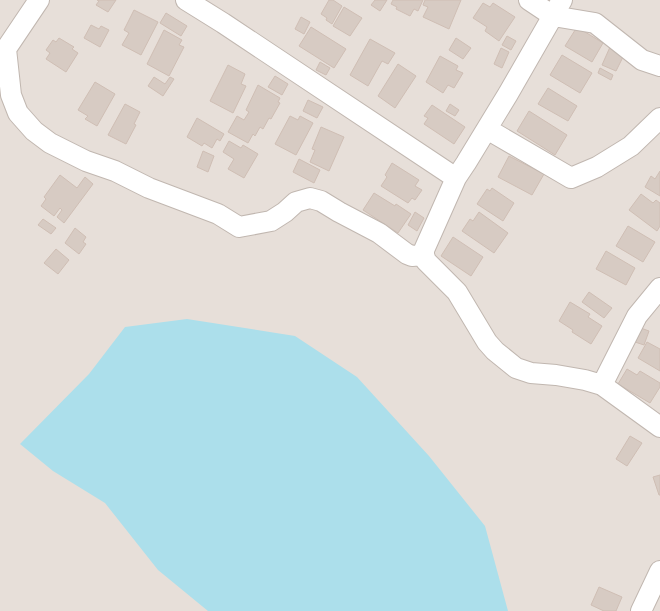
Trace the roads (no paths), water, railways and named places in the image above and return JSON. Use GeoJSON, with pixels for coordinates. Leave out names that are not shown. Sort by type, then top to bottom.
{"type":"FeatureCollection","features":[{"type":"Feature","properties":{"kind":"street"},"geometry":{"type":"LineString","coordinates":[[39,0],[3,52],[11,95],[18,113],[34,131],[45,139],[86,161],[115,171],[149,188],[218,214],[239,227],[271,221],[285,212],[296,202],[310,198],[321,201],[379,234],[407,254],[412,256],[424,255]]}},
{"type":"Feature","properties":{"kind":"street"},"geometry":{"type":"LineString","coordinates":[[186,0],[456,178]]}},
{"type":"Feature","properties":{"kind":"street"},"geometry":{"type":"LineString","coordinates":[[529,0],[558,8],[595,24],[642,60],[660,66]]}},
{"type":"Feature","properties":{"kind":"street"},"geometry":{"type":"LineString","coordinates":[[558,8],[487,129],[456,178],[424,250],[424,255],[426,261],[457,292],[487,342],[495,351],[516,368],[531,372],[585,380],[602,385],[660,427]]}},
{"type":"Feature","properties":{"kind":"street"},"geometry":{"type":"LineString","coordinates":[[487,129],[571,178],[597,167],[631,146],[660,118]]}},
{"type":"Feature","properties":{"kind":"street"},"geometry":{"type":"LineString","coordinates":[[602,385],[637,316],[660,288]]}},
{"type":"Feature","properties":{"kind":"street"},"geometry":{"type":"LineString","coordinates":[[641,611],[660,571]]}},
{"type":"Feature","properties":{"kind":"water"},"geometry":{"type":"Polygon","coordinates":[[[187,319],[295,336],[357,377],[429,456],[485,526],[508,611],[208,611],[158,570],[105,503],[53,471],[20,444],[89,374],[125,327],[187,319]]]}}]}
